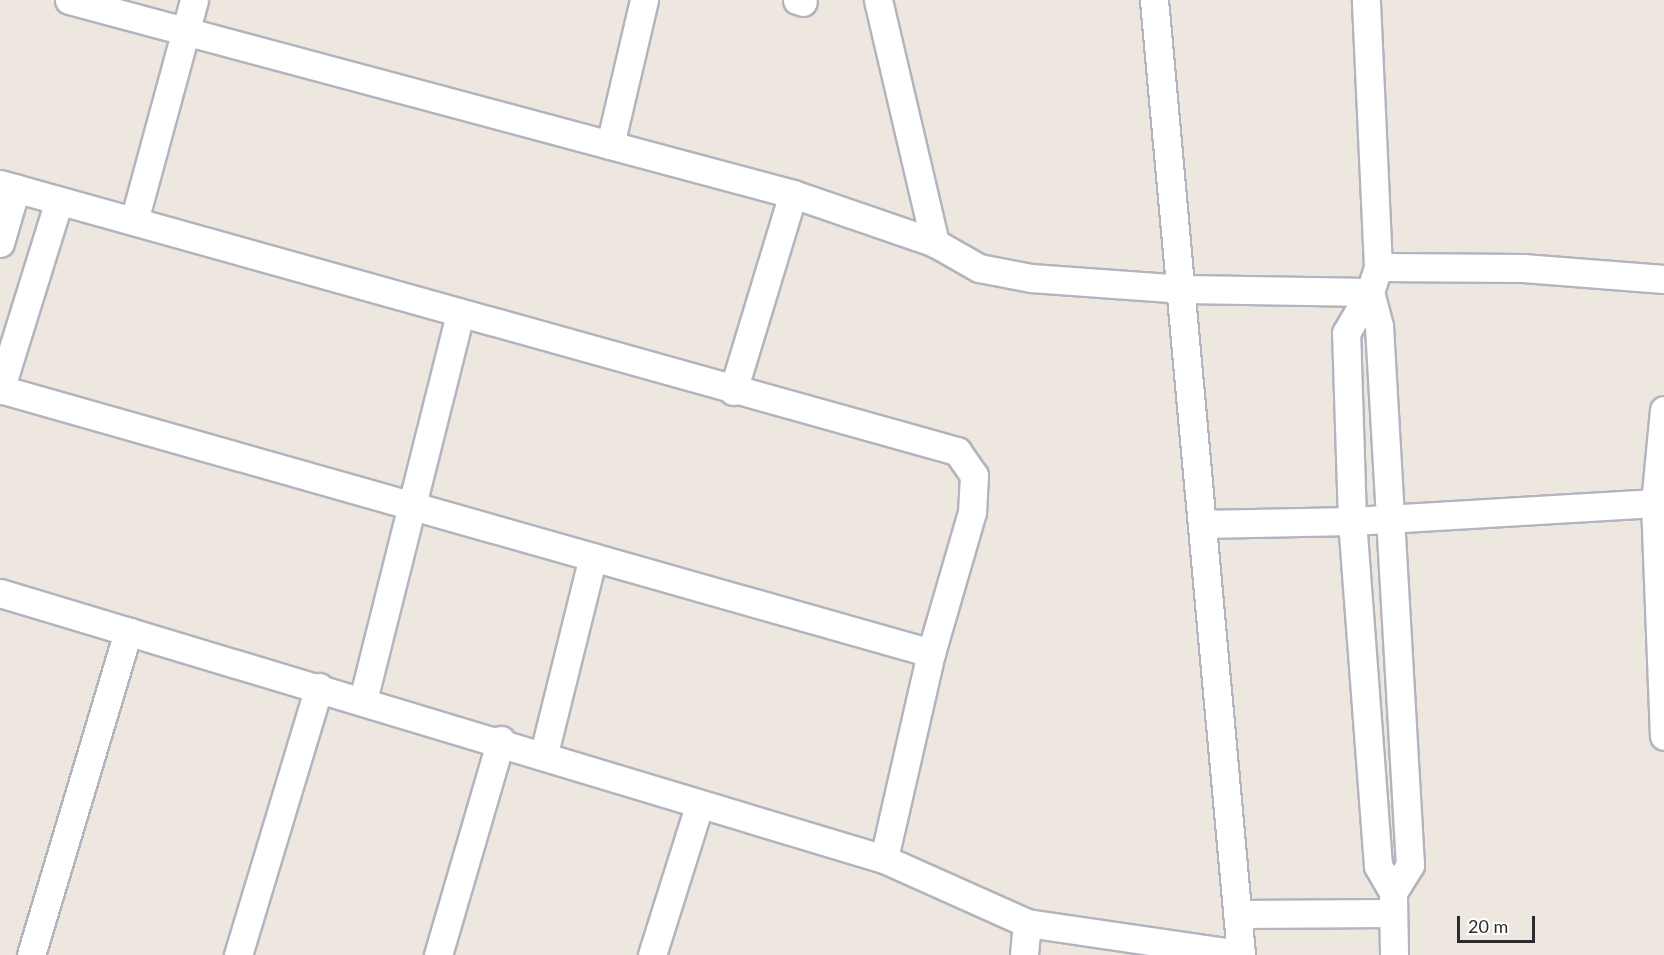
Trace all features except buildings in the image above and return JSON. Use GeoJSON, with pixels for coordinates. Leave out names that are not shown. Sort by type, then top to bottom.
{"type":"FeatureCollection","features":[{"type":"Feature","properties":{"kind":"street"},"geometry":{"type":"LineString","coordinates":[[69,0],[793,194],[935,243],[979,268],[1184,289],[1523,268],[1664,279]]}},
{"type":"Feature","properties":{"kind":"street"},"geometry":{"type":"LineString","coordinates":[[134,221],[194,0]]}},
{"type":"Feature","properties":{"kind":"street"},"geometry":{"type":"LineString","coordinates":[[610,144],[644,0]]}},
{"type":"Feature","properties":{"kind":"street"},"geometry":{"type":"LineString","coordinates":[[878,0],[935,243]]}},
{"type":"Feature","properties":{"kind":"street"},"geometry":{"type":"LineString","coordinates":[[0,593],[501,740],[699,806],[884,860],[1027,923],[1240,955],[1184,289],[1154,0]]}},
{"type":"Feature","properties":{"kind":"street"},"geometry":{"type":"LineString","coordinates":[[1366,0],[1374,279],[1379,326],[1386,518],[1410,865],[1393,902]]}},
{"type":"Feature","properties":{"kind":"street"},"geometry":{"type":"LineString","coordinates":[[0,243],[8,186],[957,452],[974,475],[972,512],[931,652],[884,860]]}},
{"type":"Feature","properties":{"kind":"street"},"geometry":{"type":"LineString","coordinates":[[733,391],[793,194]]}},
{"type":"Feature","properties":{"kind":"street"},"geometry":{"type":"LineString","coordinates":[[59,201],[0,390],[931,652]]}},
{"type":"Feature","properties":{"kind":"street"},"geometry":{"type":"LineString","coordinates":[[1374,279],[1346,333],[1352,521],[1378,866],[1393,902],[1394,955]]}},
{"type":"Feature","properties":{"kind":"street"},"geometry":{"type":"LineString","coordinates":[[363,700],[460,313]]}},
{"type":"Feature","properties":{"kind":"street"},"geometry":{"type":"LineString","coordinates":[[1664,410],[1655,503],[1664,736]]}},
{"type":"Feature","properties":{"kind":"street"},"geometry":{"type":"LineString","coordinates":[[1202,524],[1352,521],[1655,503]]}},
{"type":"Feature","properties":{"kind":"street"},"geometry":{"type":"LineString","coordinates":[[544,753],[593,557]]}},
{"type":"Feature","properties":{"kind":"street"},"geometry":{"type":"LineString","coordinates":[[31,955],[128,631]]}},
{"type":"Feature","properties":{"kind":"street"},"geometry":{"type":"LineString","coordinates":[[238,955],[319,687]]}},
{"type":"Feature","properties":{"kind":"street"},"geometry":{"type":"LineString","coordinates":[[438,955],[501,740]]}},
{"type":"Feature","properties":{"kind":"street"},"geometry":{"type":"LineString","coordinates":[[652,955],[699,806]]}},
{"type":"Feature","properties":{"kind":"street"},"geometry":{"type":"LineString","coordinates":[[1237,914],[1393,902]]}},
{"type":"Feature","properties":{"kind":"street"},"geometry":{"type":"LineString","coordinates":[[1024,955],[1027,923]]}}]}
